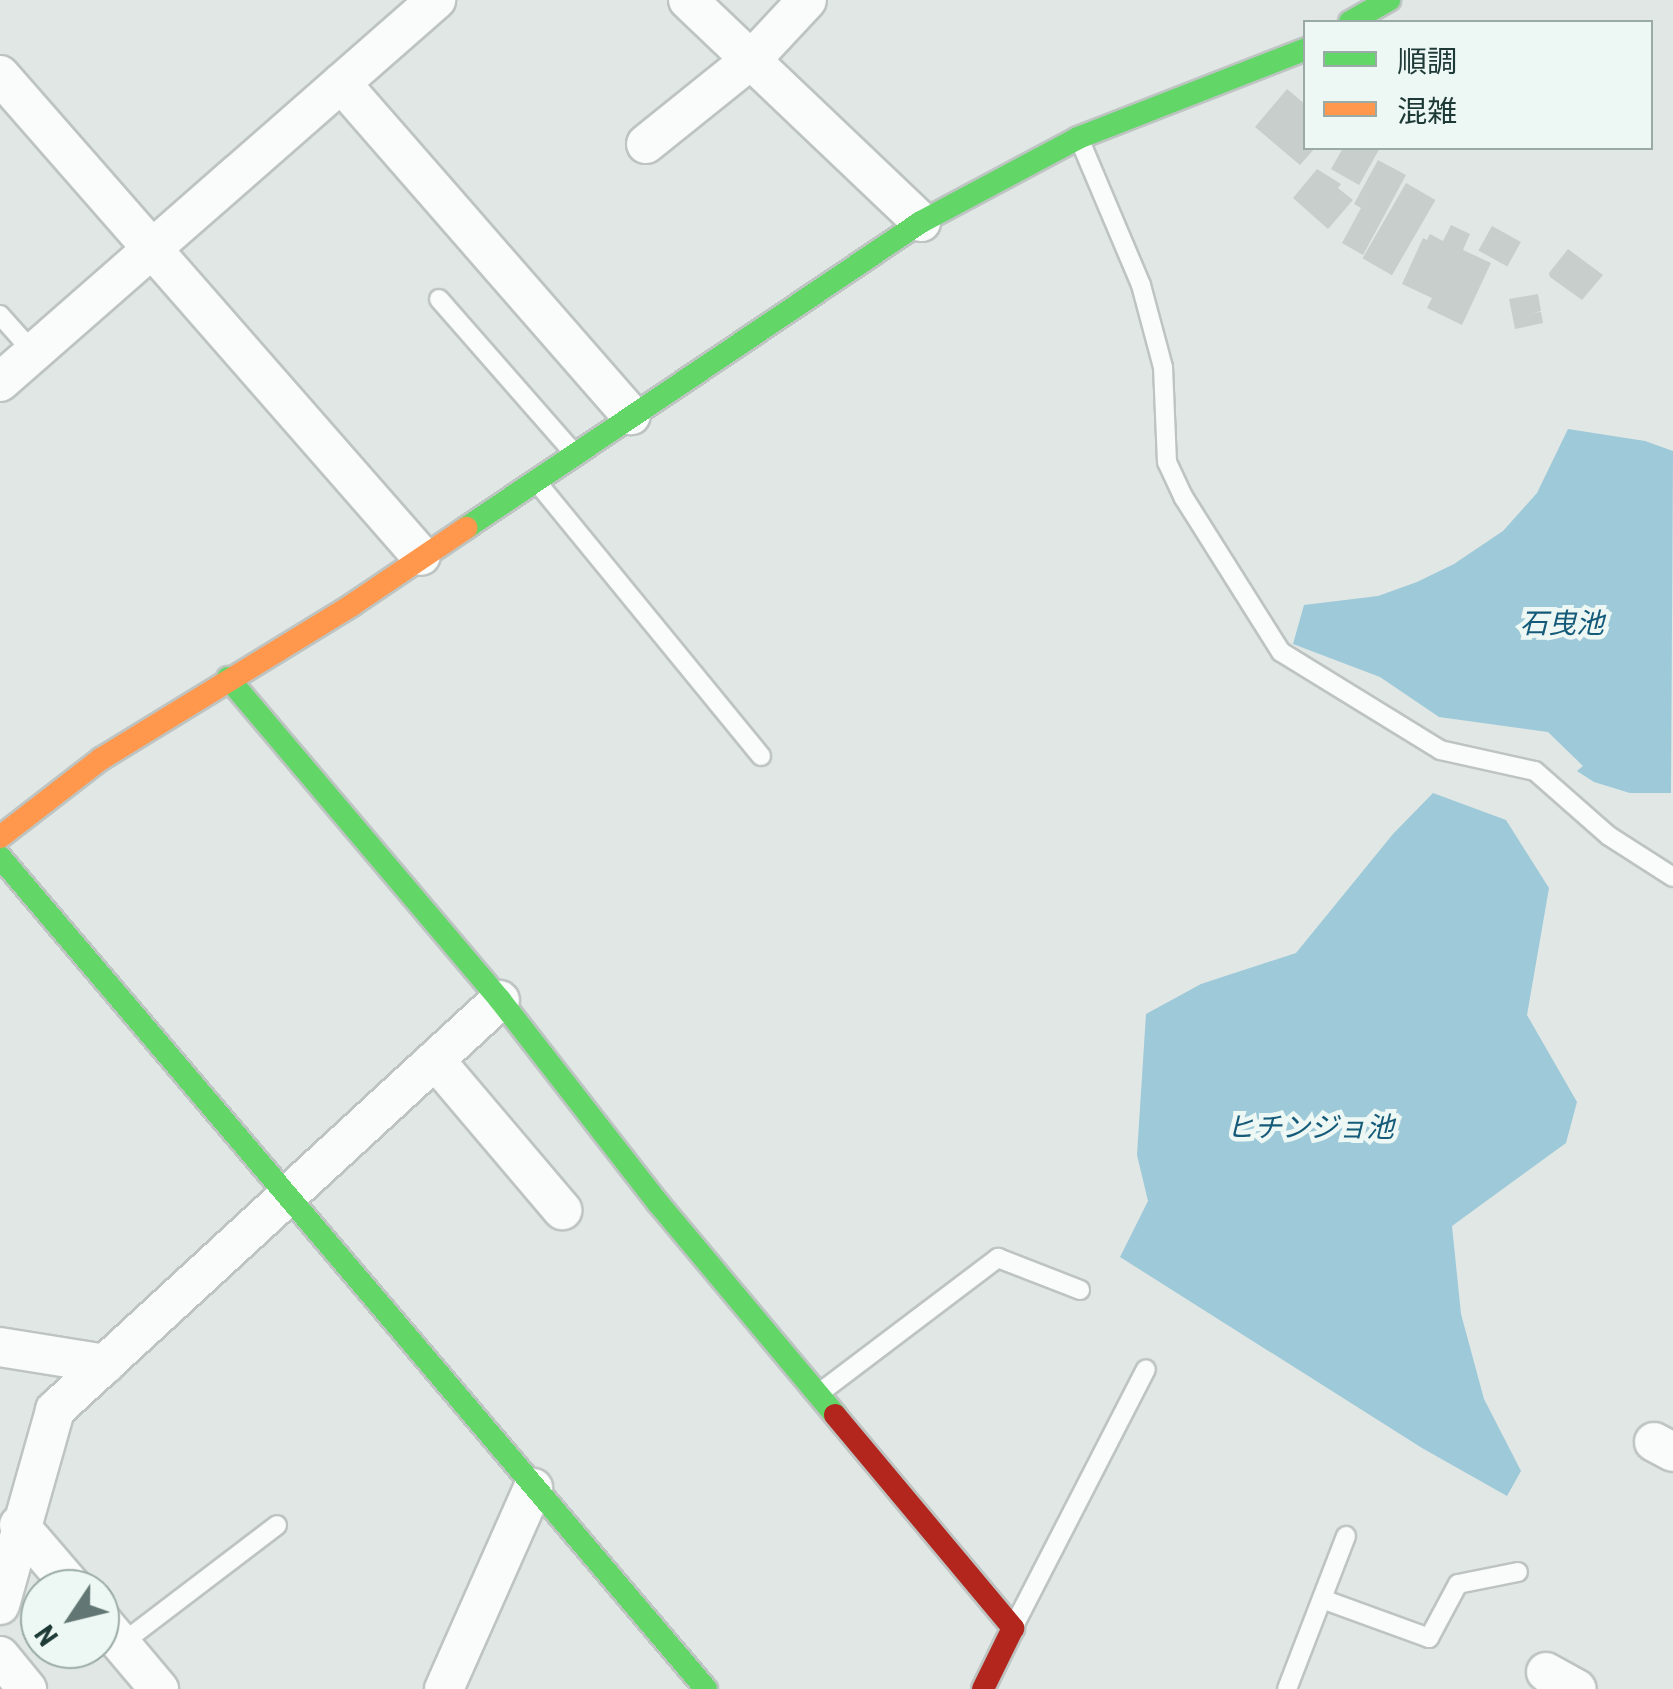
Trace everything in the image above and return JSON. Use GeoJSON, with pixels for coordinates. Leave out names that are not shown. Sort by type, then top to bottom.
{"type":"FeatureCollection","features":[{"type":"Feature","properties":{"kind":"street"},"geometry":{"type":"LineString","coordinates":[[0,382],[436,0]]}},
{"type":"Feature","properties":{"kind":"street"},"geometry":{"type":"LineString","coordinates":[[688,0],[921,222]]}},
{"type":"Feature","properties":{"kind":"street"},"geometry":{"type":"LineString","coordinates":[[646,144],[753,58],[807,0]]}},
{"type":"Feature","properties":{"kind":"street"},"geometry":{"type":"LineString","coordinates":[[1354,20],[1389,0]]}},
{"type":"Feature","properties":{"kind":"street"},"geometry":{"type":"LineString","coordinates":[[0,837],[101,759],[352,605],[921,222],[1078,138],[1303,49]]}},
{"type":"Feature","properties":{"kind":"street"},"geometry":{"type":"LineString","coordinates":[[0,76],[421,556]]}},
{"type":"Feature","properties":{"kind":"street"},"geometry":{"type":"LineString","coordinates":[[340,82],[631,415]]}},
{"type":"Feature","properties":{"kind":"street"},"geometry":{"type":"LineString","coordinates":[[228,678],[500,1000],[658,1203],[1013,1628],[983,1689]]}},
{"type":"Feature","properties":{"kind":"street"},"geometry":{"type":"LineString","coordinates":[[0,857],[706,1689]]}},
{"type":"Feature","properties":{"kind":"street"},"geometry":{"type":"LineString","coordinates":[[0,1605],[11,1538],[56,1410],[500,1000]]}},
{"type":"Feature","properties":{"kind":"street"},"geometry":{"type":"LineString","coordinates":[[436,1060],[562,1210]]}},
{"type":"Feature","properties":{"kind":"street"},"geometry":{"type":"LineString","coordinates":[[0,1347],[106,1364]]}},
{"type":"Feature","properties":{"kind":"street"},"geometry":{"type":"LineString","coordinates":[[444,1689],[534,1488]]}},
{"type":"Feature","properties":{"kind":"street"},"geometry":{"type":"LineString","coordinates":[[11,1538],[49,1569]]}},
{"type":"Feature","properties":{"kind":"street"},"geometry":{"type":"LineString","coordinates":[[120,1642],[160,1689]]}},
{"type":"Feature","properties":{"kind":"street"},"geometry":{"type":"LineString","coordinates":[[0,1656],[27,1689]]}},
{"type":"Feature","properties":{"kind":"lane"},"geometry":{"type":"LineString","coordinates":[[1078,138],[1141,285],[1164,367],[1167,462],[1184,498],[1281,652],[1440,750],[1535,770],[1609,836],[1673,877]]}},
{"type":"Feature","properties":{"kind":"lane"},"geometry":{"type":"LineString","coordinates":[[439,299],[574,453]]}},
{"type":"Feature","properties":{"kind":"lane"},"geometry":{"type":"LineString","coordinates":[[0,315],[33,352]]}},
{"type":"Feature","properties":{"kind":"lane"},"geometry":{"type":"LineString","coordinates":[[534,479],[761,756]]}},
{"type":"Feature","properties":{"kind":"lane"},"geometry":{"type":"LineString","coordinates":[[818,1394],[998,1258],[1080,1290]]}},
{"type":"Feature","properties":{"kind":"lane"},"geometry":{"type":"LineString","coordinates":[[1013,1628],[1146,1369]]}},
{"type":"Feature","properties":{"kind":"lane"},"geometry":{"type":"LineString","coordinates":[[120,1626],[277,1525]]}},
{"type":"Feature","properties":{"kind":"lane"},"geometry":{"type":"LineString","coordinates":[[1287,1689],[1346,1536]]}},
{"type":"Feature","properties":{"kind":"lane"},"geometry":{"type":"LineString","coordinates":[[1322,1599],[1429,1638],[1458,1584],[1518,1572]]}},
{"type":"Feature","properties":{"kind":"water","name":"石曳池"},"geometry":{"type":"Polygon","coordinates":[[[1568,429],[1645,441],[1673,451],[1671,793],[1630,793],[1594,782],[1577,771],[1583,766],[1548,732],[1439,717],[1380,677],[1293,644],[1304,605],[1378,596],[1417,582],[1454,564],[1503,531],[1537,493],[1568,429]]]}},
{"type":"Feature","properties":{"kind":"water","name":"ヒチンジョ池"},"geometry":{"type":"Polygon","coordinates":[[[1433,793],[1506,820],[1549,888],[1527,1015],[1577,1102],[1566,1143],[1452,1226],[1461,1314],[1484,1399],[1521,1471],[1507,1496],[1422,1448],[1120,1257],[1148,1201],[1137,1155],[1146,1014],[1201,984],[1296,953],[1393,834],[1433,793]]]}},
{"type":"Feature","properties":{"kind":"building"},"geometry":{"type":"Polygon","coordinates":[[[1287,89],[1303,102],[1303,150],[1313,150],[1300,165],[1255,127],[1287,89]]]}},
{"type":"Feature","properties":{"kind":"building"},"geometry":{"type":"Polygon","coordinates":[[[1342,150],[1379,150],[1359,185],[1331,169],[1342,150]]]}},
{"type":"Feature","properties":{"kind":"building"},"geometry":{"type":"Polygon","coordinates":[[[1378,160],[1406,175],[1363,255],[1342,243],[1361,208],[1354,204],[1378,160]]]}},
{"type":"Feature","properties":{"kind":"building"},"geometry":{"type":"Polygon","coordinates":[[[1317,169],[1341,184],[1338,188],[1353,200],[1328,229],[1293,198],[1317,169]]]}},
{"type":"Feature","properties":{"kind":"building"},"geometry":{"type":"Polygon","coordinates":[[[1406,183],[1435,200],[1392,275],[1362,258],[1406,183]]]}},
{"type":"Feature","properties":{"kind":"building"},"geometry":{"type":"Polygon","coordinates":[[[1451,225],[1470,234],[1463,250],[1491,263],[1462,325],[1427,308],[1432,298],[1402,284],[1423,238],[1427,240],[1430,234],[1443,241],[1451,225]]]}},
{"type":"Feature","properties":{"kind":"building"},"geometry":{"type":"Polygon","coordinates":[[[1492,226],[1521,242],[1507,266],[1478,250],[1492,226]]]}},
{"type":"Feature","properties":{"kind":"building"},"geometry":{"type":"Polygon","coordinates":[[[1568,249],[1603,275],[1582,300],[1550,277],[1549,273],[1568,249]]]}},
{"type":"Feature","properties":{"kind":"building"},"geometry":{"type":"Polygon","coordinates":[[[1538,294],[1541,311],[1533,313],[1541,312],[1543,323],[1515,329],[1509,299],[1538,294]]]}},
{"type":"Feature","properties":{"kind":"traffic: fast"},"geometry":{"type":"LineString","coordinates":[[1354,20],[1389,0]]}},
{"type":"Feature","properties":{"kind":"traffic: fast"},"geometry":{"type":"LineString","coordinates":[[466,528],[921,222],[1078,138],[1303,50]]}},
{"type":"Feature","properties":{"kind":"traffic: fast"},"geometry":{"type":"LineString","coordinates":[[228,678],[500,1000],[658,1203],[835,1415]]}},
{"type":"Feature","properties":{"kind":"traffic: fast"},"geometry":{"type":"LineString","coordinates":[[0,857],[706,1689]]}},
{"type":"Feature","properties":{"kind":"traffic: slow"},"geometry":{"type":"LineString","coordinates":[[0,837],[101,759],[352,605],[466,528]]}},
{"type":"Feature","properties":{"kind":"traffic: jam"},"geometry":{"type":"LineString","coordinates":[[835,1415],[1013,1628],[983,1689]]}}]}
